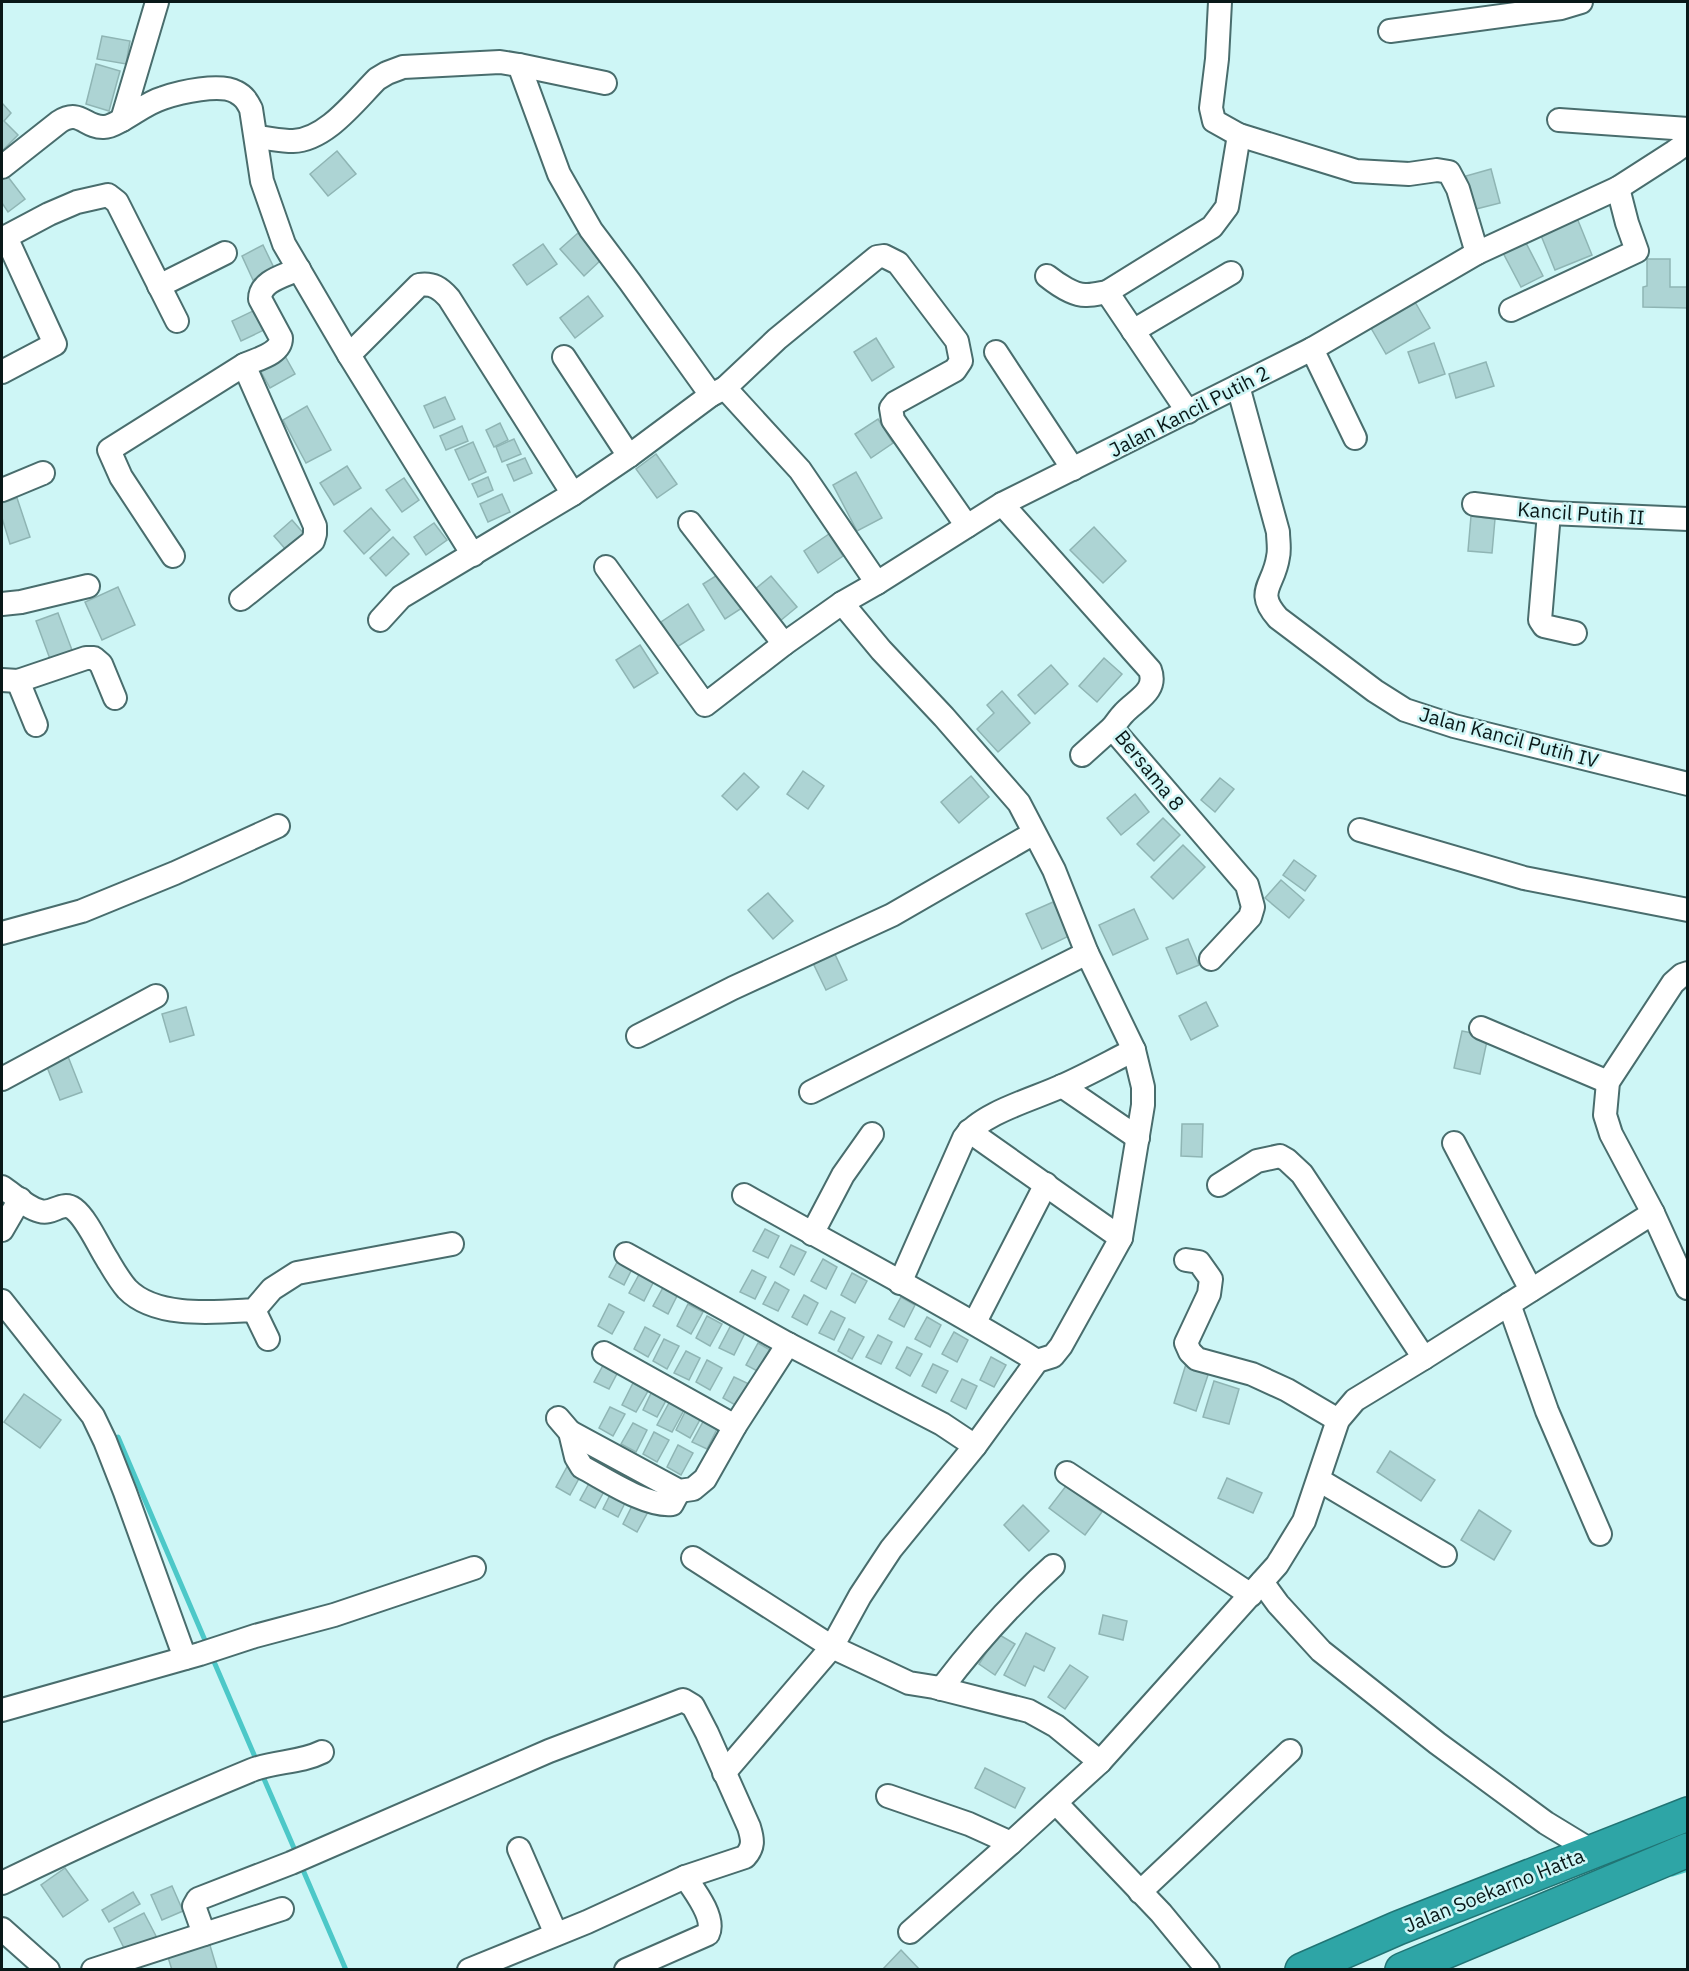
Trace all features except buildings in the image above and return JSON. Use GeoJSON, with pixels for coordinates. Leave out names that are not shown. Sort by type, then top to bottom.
{"type":"FeatureCollection","features":[{"type":"Feature","properties":{"kind":"highway","name":"Jalan Soekarno Hatta"},"geometry":{"type":"LineString","coordinates":[[1302,1970],[1398,1928],[1688,1814]]}},
{"type":"Feature","properties":{"kind":"highway","name":"Jalan Soekarno Hatta"},"geometry":{"type":"LineString","coordinates":[[1402,1970],[1688,1850]]}},
{"type":"Feature","properties":{"kind":"street"},"geometry":{"type":"LineString","coordinates":[[122,120],[157,2]]}},
{"type":"Feature","properties":{"kind":"street"},"geometry":{"type":"LineString","coordinates":[[1220,2],[1217,59],[1211,108],[1214,121],[1239,135],[1356,171],[1409,174],[1449,172],[1458,189],[1477,253]]}},
{"type":"Feature","properties":{"kind":"street"},"geometry":{"type":"LineString","coordinates":[[1390,31],[1562,8],[1581,2]]}},
{"type":"Feature","properties":{"kind":"street"},"geometry":{"type":"LineString","coordinates":[[256,137],[294,141],[325,131],[377,79],[404,67],[500,62],[605,83]]}},
{"type":"Feature","properties":{"kind":"street"},"geometry":{"type":"LineString","coordinates":[[519,65],[559,174],[591,231],[718,391],[800,470],[877,583]]}},
{"type":"Feature","properties":{"kind":"street"},"geometry":{"type":"LineString","coordinates":[[2,167],[69,116],[80,118],[102,128],[111,126],[161,98],[200,90],[226,89],[234,90],[246,98],[251,109],[262,181],[284,244],[472,555]]}},
{"type":"Feature","properties":{"kind":"street"},"geometry":{"type":"LineString","coordinates":[[1559,120],[1688,129]]}},
{"type":"Feature","properties":{"kind":"street"},"geometry":{"type":"LineString","coordinates":[[1047,276],[1080,294],[1107,292],[1212,227],[1227,207],[1239,135]]}},
{"type":"Feature","properties":{"kind":"street","name":"Jalan Kancil Putih 2"},"geometry":{"type":"LineString","coordinates":[[606,567],[705,705],[842,603],[1002,504],[1312,349],[1477,253],[1618,188],[1688,142]]}},
{"type":"Feature","properties":{"kind":"street"},"geometry":{"type":"LineString","coordinates":[[1511,310],[1637,251],[1618,188]]}},
{"type":"Feature","properties":{"kind":"street"},"geometry":{"type":"LineString","coordinates":[[2,372],[55,344],[4,238],[77,202],[108,195],[117,202],[177,321]]}},
{"type":"Feature","properties":{"kind":"street"},"geometry":{"type":"LineString","coordinates":[[159,286],[225,253]]}},
{"type":"Feature","properties":{"kind":"street"},"geometry":{"type":"LineString","coordinates":[[380,620],[401,597],[573,494],[718,391],[877,257],[884,256],[898,263],[957,341],[961,361],[955,370],[895,403],[891,408],[893,420],[967,526]]}},
{"type":"Feature","properties":{"kind":"street"},"geometry":{"type":"LineString","coordinates":[[173,556],[121,477],[109,450],[244,365],[278,349],[281,338],[260,299],[260,292],[264,285],[299,269]]}},
{"type":"Feature","properties":{"kind":"street"},"geometry":{"type":"LineString","coordinates":[[1133,331],[1231,273]]}},
{"type":"Feature","properties":{"kind":"street"},"geometry":{"type":"LineString","coordinates":[[350,355],[419,285],[428,283],[440,288],[449,298],[573,494]]}},
{"type":"Feature","properties":{"kind":"street"},"geometry":{"type":"LineString","coordinates":[[1107,292],[1188,412]]}},
{"type":"Feature","properties":{"kind":"street"},"geometry":{"type":"LineString","coordinates":[[1312,349],[1355,438]]}},
{"type":"Feature","properties":{"kind":"street"},"geometry":{"type":"LineString","coordinates":[[996,352],[1073,468]]}},
{"type":"Feature","properties":{"kind":"street"},"geometry":{"type":"LineString","coordinates":[[564,357],[629,456]]}},
{"type":"Feature","properties":{"kind":"street"},"geometry":{"type":"LineString","coordinates":[[241,599],[313,541],[315,534],[315,526],[244,365]]}},
{"type":"Feature","properties":{"kind":"street","name":"Jalan Kancil Putih IV"},"geometry":{"type":"LineString","coordinates":[[1238,386],[1278,532],[1279,554],[1265,600],[1269,609],[1278,618],[1405,710],[1454,726],[1688,784]]}},
{"type":"Feature","properties":{"kind":"street"},"geometry":{"type":"LineString","coordinates":[[2,490],[43,473]]}},
{"type":"Feature","properties":{"kind":"street","name":"Bersama 8"},"geometry":{"type":"LineString","coordinates":[[1002,504],[1152,676],[1146,694],[1124,713],[1112,728],[1247,885],[1253,907],[1250,917],[1211,959]]}},
{"type":"Feature","properties":{"kind":"street","name":"Kancil Putih II"},"geometry":{"type":"LineString","coordinates":[[1474,504],[1549,513],[1688,519]]}},
{"type":"Feature","properties":{"kind":"street"},"geometry":{"type":"LineString","coordinates":[[1549,513],[1540,620],[1544,626],[1575,633]]}},
{"type":"Feature","properties":{"kind":"street"},"geometry":{"type":"LineString","coordinates":[[690,523],[784,644]]}},
{"type":"Feature","properties":{"kind":"street"},"geometry":{"type":"LineString","coordinates":[[2,604],[21,602],[88,586]]}},
{"type":"Feature","properties":{"kind":"street"},"geometry":{"type":"LineString","coordinates":[[724,1773],[832,1647],[860,1596],[891,1549],[975,1446],[1037,1361],[1053,1356],[1061,1346],[1121,1238],[1143,1105],[1143,1087],[1134,1050],[1087,953],[1054,870],[1019,803],[944,717],[881,650],[842,603]]}},
{"type":"Feature","properties":{"kind":"street"},"geometry":{"type":"LineString","coordinates":[[36,725],[10,680],[86,658],[94,658],[101,664],[115,698]]}},
{"type":"Feature","properties":{"kind":"street"},"geometry":{"type":"LineString","coordinates":[[1082,755],[1112,728]]}},
{"type":"Feature","properties":{"kind":"street"},"geometry":{"type":"LineString","coordinates":[[2,933],[82,911],[175,873],[278,826]]}},
{"type":"Feature","properties":{"kind":"street"},"geometry":{"type":"LineString","coordinates":[[1360,830],[1524,878],[1688,910]]}},
{"type":"Feature","properties":{"kind":"street"},"geometry":{"type":"LineString","coordinates":[[638,1036],[733,988],[892,915],[1034,833]]}},
{"type":"Feature","properties":{"kind":"street"},"geometry":{"type":"LineString","coordinates":[[811,1092],[1087,953]]}},
{"type":"Feature","properties":{"kind":"street"},"geometry":{"type":"LineString","coordinates":[[1687,1288],[1653,1213],[1611,1134],[1605,1115],[1608,1082],[1673,983],[1688,973]]}},
{"type":"Feature","properties":{"kind":"street"},"geometry":{"type":"LineString","coordinates":[[2,1079],[156,996]]}},
{"type":"Feature","properties":{"kind":"street"},"geometry":{"type":"LineString","coordinates":[[1481,1028],[1608,1082]]}},
{"type":"Feature","properties":{"kind":"street"},"geometry":{"type":"LineString","coordinates":[[900,1282],[964,1138],[975,1125],[1062,1086],[1134,1050]]}},
{"type":"Feature","properties":{"kind":"street"},"geometry":{"type":"LineString","coordinates":[[1062,1086],[1138,1138]]}},
{"type":"Feature","properties":{"kind":"street"},"geometry":{"type":"LineString","coordinates":[[969,1131],[1121,1238]]}},
{"type":"Feature","properties":{"kind":"street"},"geometry":{"type":"LineString","coordinates":[[812,1234],[843,1175],[872,1134]]}},
{"type":"Feature","properties":{"kind":"street"},"geometry":{"type":"LineString","coordinates":[[1454,1143],[1531,1290]]}},
{"type":"Feature","properties":{"kind":"street"},"geometry":{"type":"LineString","coordinates":[[1219,1185],[1257,1161],[1280,1156],[1287,1160],[1302,1174],[1424,1358]]}},
{"type":"Feature","properties":{"kind":"street"},"geometry":{"type":"LineString","coordinates":[[975,1322],[1046,1184]]}},
{"type":"Feature","properties":{"kind":"street"},"geometry":{"type":"LineString","coordinates":[[2,1187],[39,1211],[44,1212],[64,1205],[73,1208],[84,1221],[128,1290],[152,1304],[192,1313],[254,1310],[272,1289],[297,1274],[452,1244]]}},
{"type":"Feature","properties":{"kind":"street"},"geometry":{"type":"LineString","coordinates":[[744,1195],[975,1322],[1037,1361]]}},
{"type":"Feature","properties":{"kind":"street"},"geometry":{"type":"LineString","coordinates":[[2,1230],[21,1199]]}},
{"type":"Feature","properties":{"kind":"street"},"geometry":{"type":"LineString","coordinates":[[910,1932],[1100,1762],[1277,1565],[1304,1521],[1338,1420],[1355,1400],[1653,1213]]}},
{"type":"Feature","properties":{"kind":"street"},"geometry":{"type":"LineString","coordinates":[[626,1254],[788,1344],[942,1424],[975,1446]]}},
{"type":"Feature","properties":{"kind":"street"},"geometry":{"type":"LineString","coordinates":[[1186,1260],[1199,1262],[1211,1279],[1209,1293],[1186,1343],[1190,1352],[1197,1359],[1252,1374],[1287,1390],[1338,1420]]}},
{"type":"Feature","properties":{"kind":"street"},"geometry":{"type":"LineString","coordinates":[[2,1301],[93,1416],[198,1654]]}},
{"type":"Feature","properties":{"kind":"street"},"geometry":{"type":"LineString","coordinates":[[1509,1304],[1547,1411],[1600,1534]]}},
{"type":"Feature","properties":{"kind":"street"},"geometry":{"type":"LineString","coordinates":[[254,1310],[268,1339]]}},
{"type":"Feature","properties":{"kind":"street"},"geometry":{"type":"LineString","coordinates":[[564,1425],[582,1467],[650,1502],[663,1505],[672,1504],[679,1491],[693,1489],[705,1479],[735,1426],[788,1344]]}},
{"type":"Feature","properties":{"kind":"street"},"geometry":{"type":"LineString","coordinates":[[604,1353],[735,1426]]}},
{"type":"Feature","properties":{"kind":"street"},"geometry":{"type":"LineString","coordinates":[[1066,1473],[1256,1588],[1278,1604],[1321,1651],[1437,1743],[1546,1823],[1592,1851]]}},
{"type":"Feature","properties":{"kind":"street"},"geometry":{"type":"LineString","coordinates":[[1319,1480],[1445,1555]]}},
{"type":"Feature","properties":{"kind":"street"},"geometry":{"type":"LineString","coordinates":[[693,1558],[832,1647],[909,1683],[1029,1711],[1056,1726],[1100,1762]]}},
{"type":"Feature","properties":{"kind":"street"},"geometry":{"type":"LineString","coordinates":[[941,1689],[961,1662],[1020,1596],[1053,1566]]}},
{"type":"Feature","properties":{"kind":"street"},"geometry":{"type":"LineString","coordinates":[[2,1710],[334,1615],[474,1568]]}},
{"type":"Feature","properties":{"kind":"street"},"geometry":{"type":"LineString","coordinates":[[204,1934],[194,1906],[198,1899],[299,1860],[549,1751],[683,1700],[693,1706],[749,1827],[753,1840],[751,1850],[745,1857],[685,1877],[469,1970]]}},
{"type":"Feature","properties":{"kind":"street"},"geometry":{"type":"LineString","coordinates":[[2,1883],[101,1835],[256,1769],[309,1759],[322,1752]]}},
{"type":"Feature","properties":{"kind":"street"},"geometry":{"type":"LineString","coordinates":[[1140,1892],[1290,1752]]}},
{"type":"Feature","properties":{"kind":"street"},"geometry":{"type":"LineString","coordinates":[[888,1796],[969,1824],[1011,1843]]}},
{"type":"Feature","properties":{"kind":"street"},"geometry":{"type":"LineString","coordinates":[[1056,1803],[1161,1913],[1208,1970]]}},
{"type":"Feature","properties":{"kind":"street"},"geometry":{"type":"LineString","coordinates":[[519,1849],[556,1934]]}},
{"type":"Feature","properties":{"kind":"street"},"geometry":{"type":"LineString","coordinates":[[626,1970],[708,1934],[711,1929],[710,1921],[685,1877]]}},
{"type":"Feature","properties":{"kind":"street"},"geometry":{"type":"LineString","coordinates":[[93,1970],[282,1909]]}},
{"type":"Feature","properties":{"kind":"street"},"geometry":{"type":"LineString","coordinates":[[2,1929],[48,1970]]}},
{"type":"Feature","properties":{"kind":"waterway"},"geometry":{"type":"LineString","coordinates":[[118,1437],[207,1645]]}},
{"type":"Feature","properties":{"kind":"waterway"},"geometry":{"type":"LineString","coordinates":[[212,1657],[258,1764]]}},
{"type":"Feature","properties":{"kind":"waterway"},"geometry":{"type":"LineString","coordinates":[[261,1772],[297,1855]]}},
{"type":"Feature","properties":{"kind":"waterway"},"geometry":{"type":"LineString","coordinates":[[300,1863],[346,1970]]}},
{"type":"Feature","properties":{"kind":"waterway"},"geometry":{"type":"LineString","coordinates":[[1672,1874],[1688,1869]]}}]}
